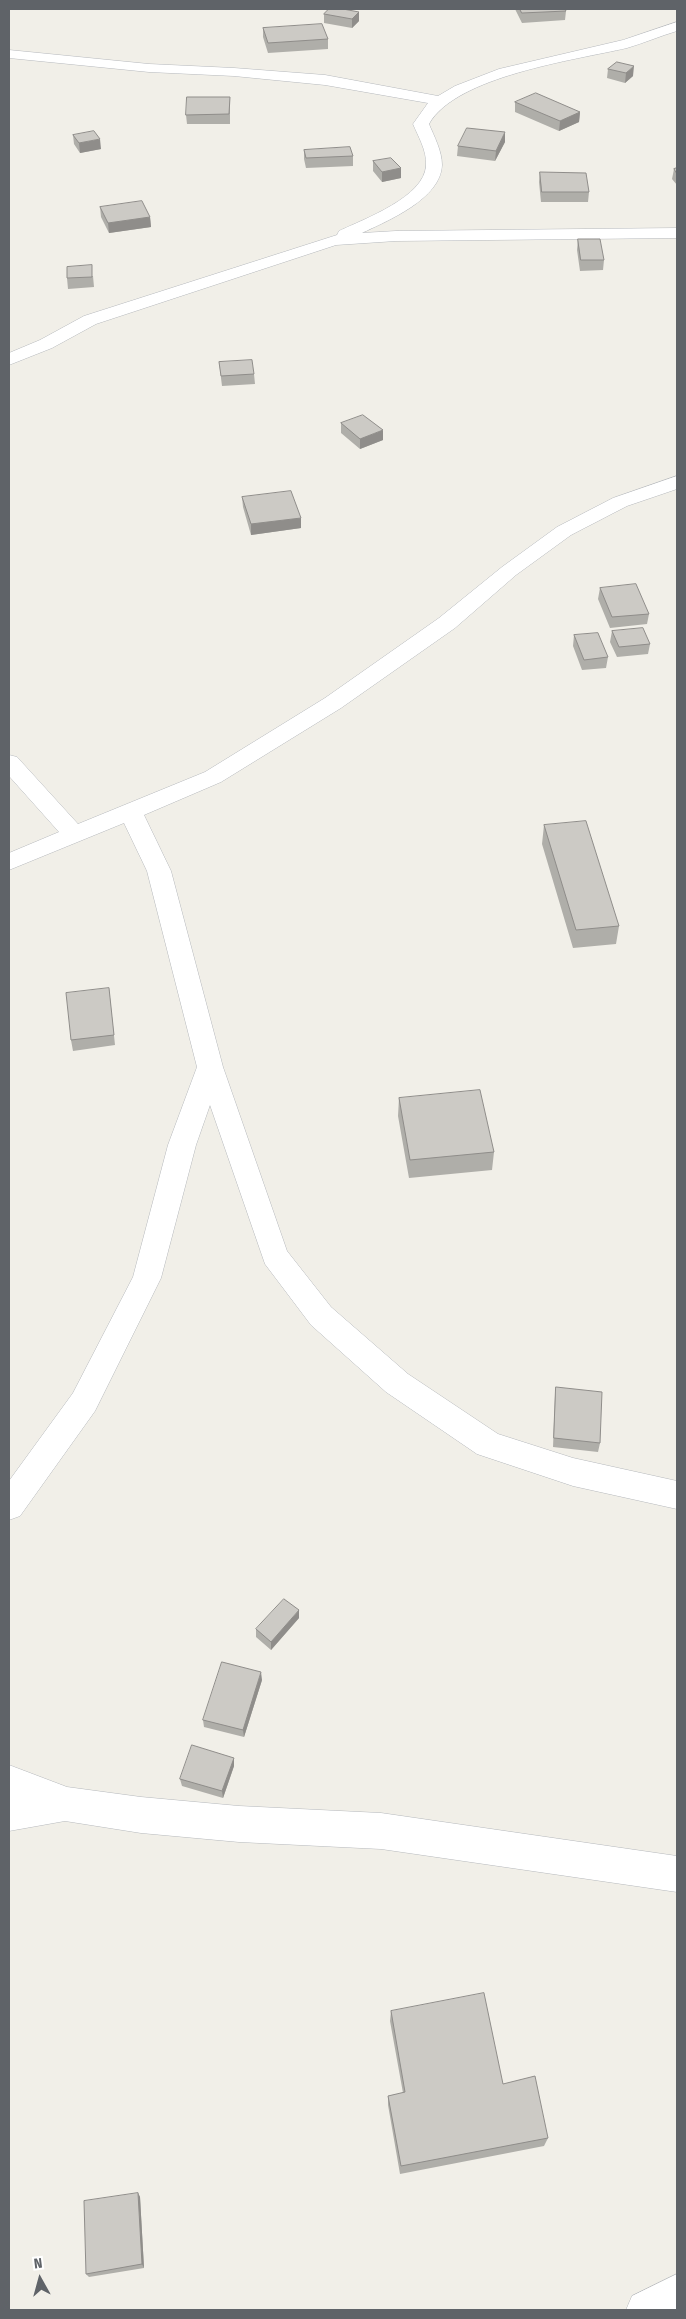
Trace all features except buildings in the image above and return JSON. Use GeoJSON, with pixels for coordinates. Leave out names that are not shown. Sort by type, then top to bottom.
{"type":"FeatureCollection","features":[{"type":"Feature","properties":{"kind":"street"},"geometry":{"type":"LineString","coordinates":[[9,360],[46,344],[90,320],[334,240],[418,196],[431,178],[434,166],[421,124],[428,112],[440,101],[487,79],[533,65],[622,45],[677,26]]}},
{"type":"Feature","properties":{"kind":"street"},"geometry":{"type":"LineString","coordinates":[[9,54],[149,68],[234,72],[325,80],[440,101]]}},
{"type":"Feature","properties":{"kind":"street"},"geometry":{"type":"LineString","coordinates":[[334,240],[396,236],[677,233]]}},
{"type":"Feature","properties":{"kind":"street"},"geometry":{"type":"LineString","coordinates":[[9,862],[213,777],[333,703],[447,624],[509,571],[564,531],[620,502],[677,482]]}},
{"type":"Feature","properties":{"kind":"street"},"geometry":{"type":"LineString","coordinates":[[9,762],[74,834]]}},
{"type":"Feature","properties":{"kind":"street"},"geometry":{"type":"LineString","coordinates":[[130,811],[159,871],[210,1067],[275,1256],[321,1316],[397,1383],[488,1444],[573,1472],[677,1495]]}},
{"type":"Feature","properties":{"kind":"street"},"geometry":{"type":"LineString","coordinates":[[9,1506],[84,1402],[147,1278],[182,1145],[210,1067]]}},
{"type":"Feature","properties":{"kind":"street"},"geometry":{"type":"LineString","coordinates":[[9,1782],[65,1804],[141,1815],[238,1824],[381,1831],[677,1874]]}},
{"type":"Feature","properties":{"kind":"street"},"geometry":{"type":"LineString","coordinates":[[9,1813],[65,1804]]}},
{"type":"Feature","properties":{"kind":"street"},"geometry":{"type":"LineString","coordinates":[[646,2310],[677,2294]]}}]}
